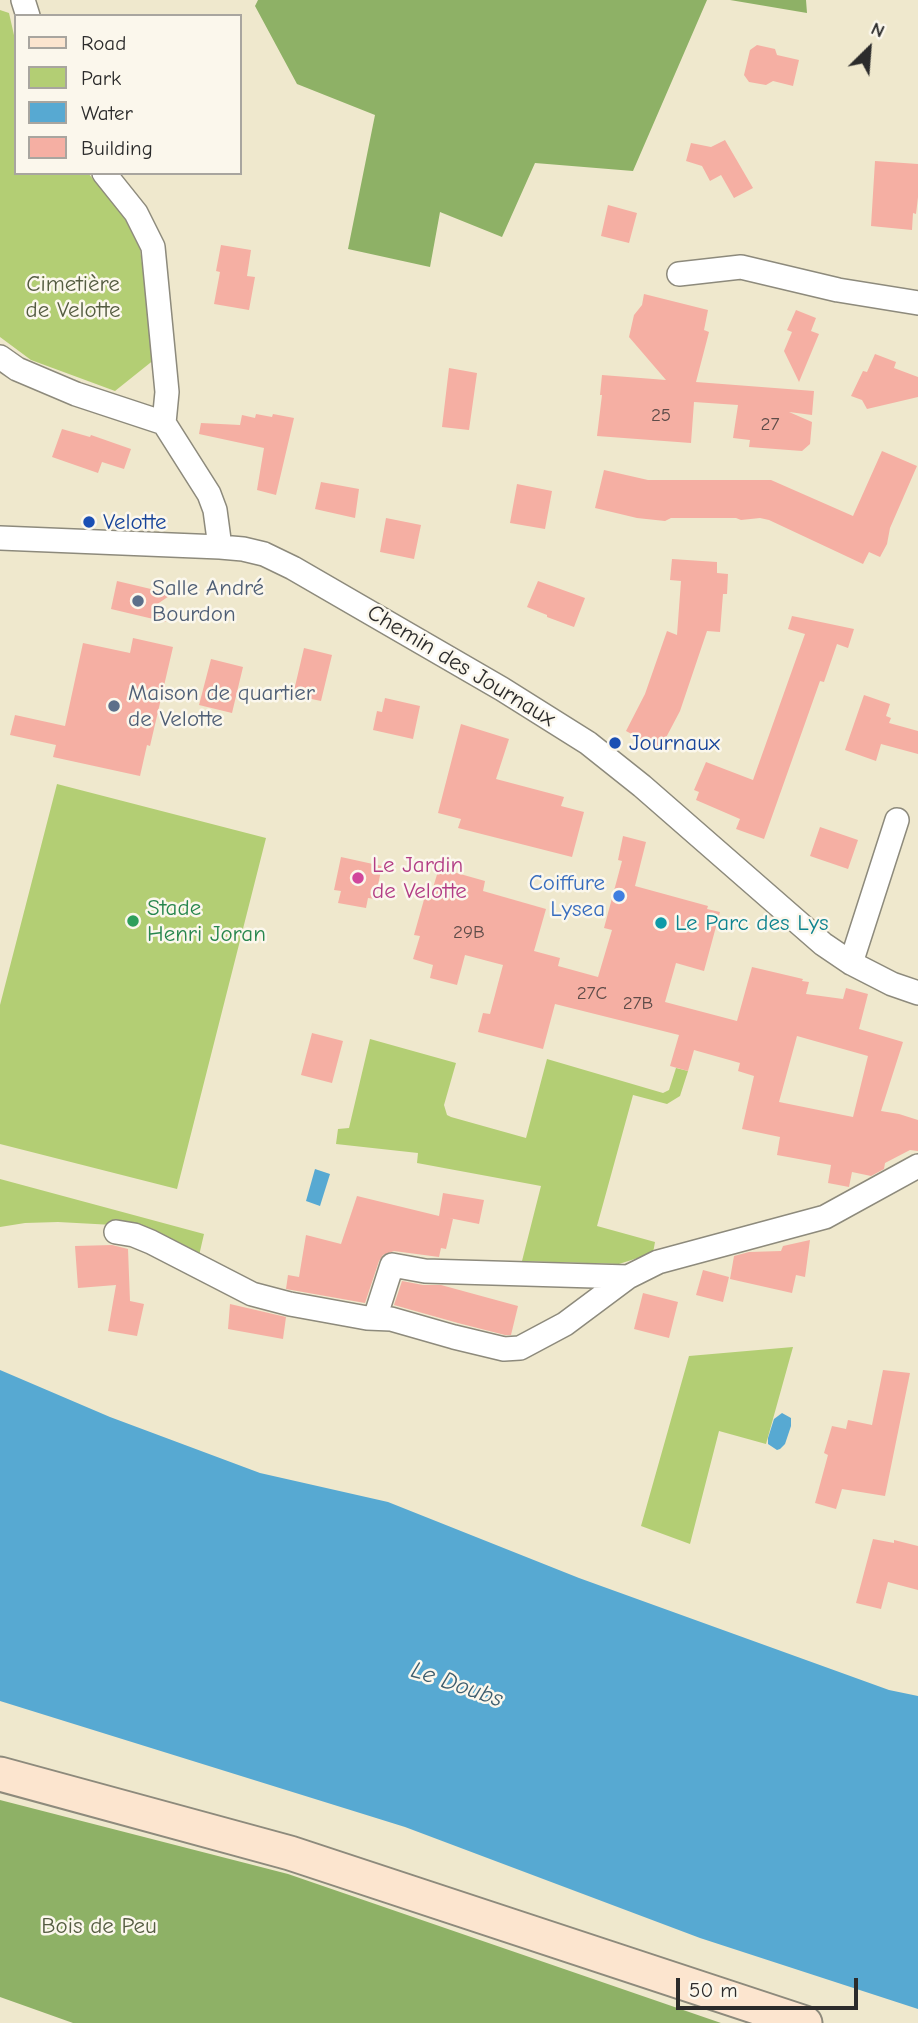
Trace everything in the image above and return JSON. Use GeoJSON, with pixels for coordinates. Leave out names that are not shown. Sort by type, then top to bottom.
{"type":"FeatureCollection","features":[{"type":"Feature","properties":{"kind":"main road"},"geometry":{"type":"LineString","coordinates":[[0,1773],[290,1853],[805,2023]]}},
{"type":"Feature","properties":{"kind":"street"},"geometry":{"type":"LineString","coordinates":[[106,175],[136,213],[153,247],[167,392],[164,423],[209,494],[215,510],[220,547]]}},
{"type":"Feature","properties":{"kind":"street"},"geometry":{"type":"LineString","coordinates":[[679,274],[741,267],[838,290],[918,303]]}},
{"type":"Feature","properties":{"kind":"street"},"geometry":{"type":"LineString","coordinates":[[0,357],[17,369],[76,394],[164,423]]}},
{"type":"Feature","properties":{"kind":"street","name":"Chemin des Journaux"},"geometry":{"type":"LineString","coordinates":[[0,538],[220,547],[264,554],[293,568],[502,689],[588,743],[642,786],[823,944],[851,963],[892,984],[918,993]]}},
{"type":"Feature","properties":{"kind":"street"},"geometry":{"type":"LineString","coordinates":[[851,963],[897,820]]}},
{"type":"Feature","properties":{"kind":"street"},"geometry":{"type":"LineString","coordinates":[[116,1232],[151,1242],[252,1294],[290,1304],[391,1319],[504,1349],[520,1348],[565,1324],[628,1278],[658,1262],[825,1217],[918,1166]]}},
{"type":"Feature","properties":{"kind":"street"},"geometry":{"type":"LineString","coordinates":[[375,1318],[392,1265],[425,1271],[628,1278]]}},
{"type":"Feature","properties":{"kind":"green space"},"geometry":{"type":"Polygon","coordinates":[[[258,0],[707,0],[633,171],[535,163],[502,237],[440,212],[430,267],[348,249],[375,115],[297,84],[255,6],[258,0]]]}},
{"type":"Feature","properties":{"kind":"green space"},"geometry":{"type":"Polygon","coordinates":[[[730,0],[806,0],[807,13],[730,0]]]}},
{"type":"Feature","properties":{"kind":"green space","name":"Cimetière de Velotte"},"geometry":{"type":"Polygon","coordinates":[[[0,10],[9,13],[14,35],[14,175],[90,175],[123,215],[140,249],[155,359],[115,391],[31,360],[0,337],[0,10]]]}},
{"type":"Feature","properties":{"kind":"green space","name":"Stade Henri Joran"},"geometry":{"type":"Polygon","coordinates":[[[57,784],[266,838],[177,1189],[0,1144],[0,1005],[57,784]]]}},
{"type":"Feature","properties":{"kind":"green space"},"geometry":{"type":"Polygon","coordinates":[[[370,1039],[456,1063],[444,1105],[447,1115],[526,1138],[547,1059],[663,1093],[669,1090],[676,1068],[688,1071],[680,1096],[667,1104],[633,1095],[597,1226],[655,1242],[653,1253],[619,1264],[522,1261],[541,1186],[417,1163],[418,1153],[336,1144],[338,1129],[349,1128],[370,1039]]]}},
{"type":"Feature","properties":{"kind":"green space"},"geometry":{"type":"Polygon","coordinates":[[[0,1179],[204,1234],[198,1260],[132,1226],[58,1222],[0,1227],[0,1179]]]}},
{"type":"Feature","properties":{"kind":"green space"},"geometry":{"type":"Polygon","coordinates":[[[793,1347],[766,1444],[719,1431],[690,1544],[641,1526],[689,1356],[793,1347]]]}},
{"type":"Feature","properties":{"kind":"green space","name":"Bois de Peu"},"geometry":{"type":"Polygon","coordinates":[[[0,1800],[288,1874],[721,2023],[73,2023],[0,1997],[0,1800]]]}},
{"type":"Feature","properties":{"kind":"water"},"geometry":{"type":"Polygon","coordinates":[[[315,1169],[330,1174],[320,1206],[306,1201],[315,1169]]]}},
{"type":"Feature","properties":{"kind":"water","name":"Le Doubs"},"geometry":{"type":"Polygon","coordinates":[[[0,1370],[110,1417],[260,1473],[388,1502],[579,1578],[889,1690],[918,1696],[918,2009],[700,1938],[405,1827],[0,1701],[0,1370]]]}},
{"type":"Feature","properties":{"kind":"water"},"geometry":{"type":"Polygon","coordinates":[[[782,1413],[791,1418],[791,1426],[785,1444],[777,1450],[768,1444],[768,1438],[774,1419],[782,1413]]]}},
{"type":"Feature","properties":{"kind":"building"},"geometry":{"type":"Polygon","coordinates":[[[757,45],[775,49],[777,55],[799,60],[793,86],[773,81],[766,85],[749,82],[744,75],[750,50],[757,45]]]}},
{"type":"Feature","properties":{"kind":"building"},"geometry":{"type":"Polygon","coordinates":[[[725,140],[753,188],[734,198],[721,175],[710,181],[702,166],[686,161],[691,143],[711,147],[725,140]]]}},
{"type":"Feature","properties":{"kind":"building"},"geometry":{"type":"Polygon","coordinates":[[[875,161],[918,164],[918,197],[912,230],[871,226],[875,161]]]}},
{"type":"Feature","properties":{"kind":"building"},"geometry":{"type":"Polygon","coordinates":[[[608,205],[637,213],[629,243],[601,236],[608,205]]]}},
{"type":"Feature","properties":{"kind":"building"},"geometry":{"type":"Polygon","coordinates":[[[221,245],[251,250],[247,276],[255,277],[249,310],[214,304],[220,272],[216,271],[221,245]]]}},
{"type":"Feature","properties":{"kind":"building"},"geometry":{"type":"Polygon","coordinates":[[[644,294],[708,310],[704,330],[709,332],[696,382],[814,391],[812,415],[789,412],[812,422],[810,444],[802,451],[749,447],[750,440],[733,438],[738,405],[694,402],[691,443],[597,436],[602,375],[666,380],[629,337],[634,315],[642,305],[644,294]]]}},
{"type":"Feature","properties":{"kind":"building"},"geometry":{"type":"Polygon","coordinates":[[[796,310],[816,318],[811,331],[819,334],[799,382],[784,351],[792,332],[787,330],[796,310]]]}},
{"type":"Feature","properties":{"kind":"building"},"geometry":{"type":"Polygon","coordinates":[[[875,354],[896,362],[894,368],[918,377],[918,397],[867,409],[862,400],[851,396],[875,354]]]}},
{"type":"Feature","properties":{"kind":"building"},"geometry":{"type":"Polygon","coordinates":[[[449,368],[477,373],[469,430],[442,427],[449,368]]]}},
{"type":"Feature","properties":{"kind":"building"},"geometry":{"type":"Polygon","coordinates":[[[256,414],[294,418],[276,495],[257,490],[264,448],[199,434],[201,423],[240,425],[242,415],[255,418],[256,414]]]}},
{"type":"Feature","properties":{"kind":"building"},"geometry":{"type":"Polygon","coordinates":[[[62,429],[90,437],[91,435],[131,449],[124,469],[102,462],[98,473],[52,457],[62,429]]]}},
{"type":"Feature","properties":{"kind":"building"},"geometry":{"type":"Polygon","coordinates":[[[882,451],[917,466],[880,557],[869,552],[863,564],[760,518],[671,518],[665,521],[637,518],[595,508],[604,470],[648,480],[771,480],[853,516],[882,451]]]}},
{"type":"Feature","properties":{"kind":"building"},"geometry":{"type":"Polygon","coordinates":[[[321,482],[359,489],[355,518],[315,509],[321,482]]]}},
{"type":"Feature","properties":{"kind":"building"},"geometry":{"type":"Polygon","coordinates":[[[517,484],[552,491],[545,529],[510,523],[517,484]]]}},
{"type":"Feature","properties":{"kind":"building"},"geometry":{"type":"Polygon","coordinates":[[[386,518],[421,525],[414,559],[380,552],[386,518]]]}},
{"type":"Feature","properties":{"kind":"building"},"geometry":{"type":"Polygon","coordinates":[[[672,559],[717,562],[717,573],[728,574],[727,594],[723,594],[720,632],[707,631],[680,711],[660,749],[626,731],[645,694],[667,631],[677,635],[681,581],[670,580],[672,559]]]}},
{"type":"Feature","properties":{"kind":"building","name":"Salle André Bourdon"},"geometry":{"type":"Polygon","coordinates":[[[117,581],[172,594],[153,607],[166,622],[111,609],[117,581]]]}},
{"type":"Feature","properties":{"kind":"building"},"geometry":{"type":"Polygon","coordinates":[[[538,581],[585,598],[574,627],[527,607],[538,581]]]}},
{"type":"Feature","properties":{"kind":"building"},"geometry":{"type":"Polygon","coordinates":[[[792,616],[854,629],[848,648],[837,644],[824,682],[820,681],[764,839],[736,829],[740,819],[696,800],[699,792],[694,790],[706,762],[753,780],[805,634],[788,629],[792,616]]]}},
{"type":"Feature","properties":{"kind":"building","name":"Maison de quartier de Velotte"},"geometry":{"type":"Polygon","coordinates":[[[133,638],[173,647],[150,746],[147,745],[140,776],[53,757],[56,745],[10,735],[15,715],[65,726],[83,643],[130,653],[133,638]]]}},
{"type":"Feature","properties":{"kind":"building"},"geometry":{"type":"Polygon","coordinates":[[[304,648],[332,655],[321,701],[293,695],[304,648]]]}},
{"type":"Feature","properties":{"kind":"building"},"geometry":{"type":"Polygon","coordinates":[[[211,659],[243,667],[232,713],[199,705],[211,659]]]}},
{"type":"Feature","properties":{"kind":"building"},"geometry":{"type":"Polygon","coordinates":[[[864,695],[890,704],[886,716],[891,718],[889,723],[918,731],[918,754],[881,744],[876,761],[845,750],[864,695]]]}},
{"type":"Feature","properties":{"kind":"building"},"geometry":{"type":"Polygon","coordinates":[[[385,698],[420,706],[413,739],[373,730],[377,711],[382,712],[385,698]]]}},
{"type":"Feature","properties":{"kind":"building"},"geometry":{"type":"Polygon","coordinates":[[[461,724],[509,739],[496,779],[564,797],[561,806],[584,812],[572,857],[458,828],[461,819],[438,813],[461,724]]]}},
{"type":"Feature","properties":{"kind":"building"},"geometry":{"type":"Polygon","coordinates":[[[820,827],[858,840],[848,869],[810,856],[820,827]]]}},
{"type":"Feature","properties":{"kind":"building"},"geometry":{"type":"Polygon","coordinates":[[[623,836],[646,842],[635,886],[708,906],[707,909],[720,912],[704,971],[676,963],[665,1002],[737,1021],[752,967],[809,982],[806,994],[843,999],[846,988],[868,994],[859,1029],[903,1042],[881,1111],[918,1120],[918,1151],[910,1150],[885,1163],[884,1169],[871,1176],[852,1172],[849,1187],[828,1183],[831,1165],[777,1155],[780,1137],[742,1129],[754,1076],[738,1071],[740,1063],[694,1050],[688,1071],[670,1066],[679,1035],[555,1004],[543,1049],[478,1032],[483,1013],[490,1014],[503,965],[465,955],[457,985],[430,978],[433,965],[413,959],[420,936],[414,935],[427,889],[432,891],[439,868],[485,881],[483,891],[546,909],[534,951],[560,958],[558,966],[598,977],[612,930],[604,928],[622,861],[618,860],[623,836]],[[797,1036],[779,1102],[853,1117],[868,1056],[797,1036]]]}},
{"type":"Feature","properties":{"kind":"building"},"geometry":{"type":"Polygon","coordinates":[[[341,857],[382,866],[375,899],[368,898],[366,908],[338,903],[341,891],[334,890],[341,857]]]}},
{"type":"Feature","properties":{"kind":"building"},"geometry":{"type":"Polygon","coordinates":[[[312,1033],[343,1041],[332,1083],[301,1075],[312,1033]]]}},
{"type":"Feature","properties":{"kind":"building"},"geometry":{"type":"Polygon","coordinates":[[[443,1193],[484,1200],[479,1224],[449,1218],[453,1219],[446,1249],[441,1248],[439,1257],[394,1251],[383,1255],[365,1303],[286,1289],[288,1275],[299,1277],[306,1235],[341,1244],[357,1196],[439,1216],[443,1193]]]}},
{"type":"Feature","properties":{"kind":"building"},"geometry":{"type":"Polygon","coordinates":[[[810,1240],[805,1277],[796,1275],[792,1293],[730,1279],[734,1256],[749,1252],[781,1251],[783,1246],[810,1240]]]}},
{"type":"Feature","properties":{"kind":"building"},"geometry":{"type":"Polygon","coordinates":[[[112,1245],[128,1249],[130,1301],[144,1304],[137,1336],[108,1331],[116,1285],[78,1288],[75,1246],[112,1245]]]}},
{"type":"Feature","properties":{"kind":"building"},"geometry":{"type":"Polygon","coordinates":[[[703,1270],[729,1277],[723,1302],[696,1295],[703,1270]]]}},
{"type":"Feature","properties":{"kind":"building"},"geometry":{"type":"Polygon","coordinates":[[[402,1281],[441,1285],[518,1306],[511,1335],[394,1305],[402,1281]]]}},
{"type":"Feature","properties":{"kind":"building"},"geometry":{"type":"Polygon","coordinates":[[[643,1293],[678,1302],[669,1338],[634,1329],[643,1293]]]}},
{"type":"Feature","properties":{"kind":"building"},"geometry":{"type":"Polygon","coordinates":[[[230,1304],[286,1317],[283,1339],[228,1329],[230,1304]]]}},
{"type":"Feature","properties":{"kind":"building"},"geometry":{"type":"Polygon","coordinates":[[[883,1370],[910,1373],[885,1496],[842,1489],[836,1509],[815,1503],[828,1455],[824,1453],[832,1426],[846,1429],[848,1420],[872,1425],[883,1370]]]}},
{"type":"Feature","properties":{"kind":"building"},"geometry":{"type":"Polygon","coordinates":[[[873,1539],[894,1543],[894,1540],[918,1546],[918,1590],[888,1582],[881,1609],[856,1603],[873,1539]]]}},
{"type":"Feature","properties":{"kind":"place","name":"Velotte"},"geometry":{"type":"Point","coordinates":[89,522]}},
{"type":"Feature","properties":{"kind":"place","name":"Salle André Bourdon"},"geometry":{"type":"Point","coordinates":[138,601]}},
{"type":"Feature","properties":{"kind":"place","name":"Maison de quartier de Velotte"},"geometry":{"type":"Point","coordinates":[114,706]}},
{"type":"Feature","properties":{"kind":"place","name":"Journaux"},"geometry":{"type":"Point","coordinates":[615,743]}},
{"type":"Feature","properties":{"kind":"place","name":"Le Jardin de Velotte"},"geometry":{"type":"Point","coordinates":[358,878]}},
{"type":"Feature","properties":{"kind":"place","name":"Coiffure Lysea"},"geometry":{"type":"Point","coordinates":[619,896]}},
{"type":"Feature","properties":{"kind":"place","name":"Stade Henri Joran"},"geometry":{"type":"Point","coordinates":[133,921]}},
{"type":"Feature","properties":{"kind":"place","name":"Le Parc des Lys"},"geometry":{"type":"Point","coordinates":[661,923]}}]}
